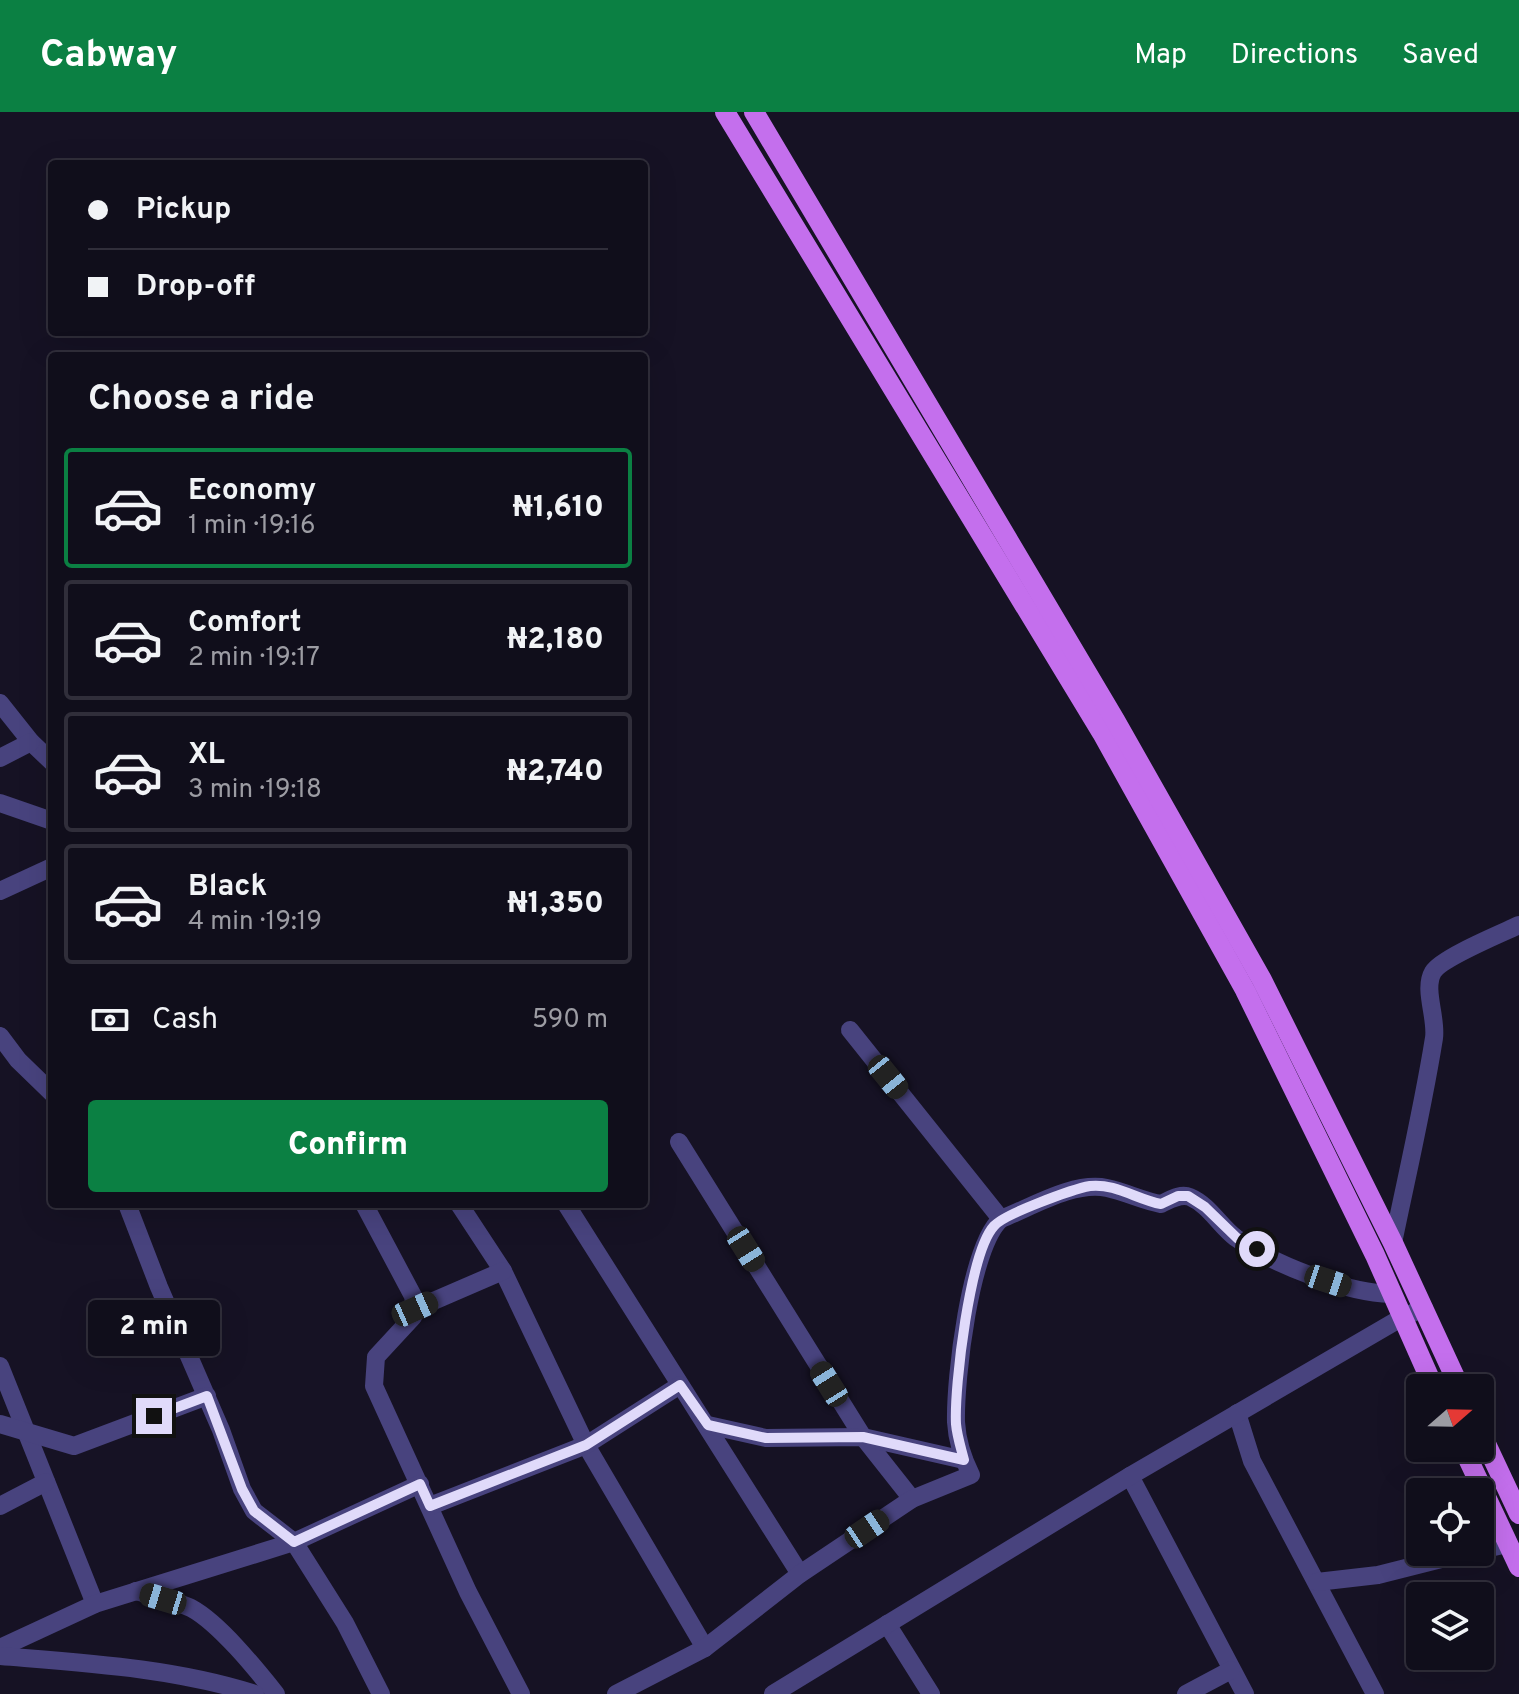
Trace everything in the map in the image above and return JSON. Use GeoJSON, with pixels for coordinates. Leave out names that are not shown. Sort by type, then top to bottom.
{"type":"FeatureCollection","features":[{"type":"Feature","properties":{"kind":"main road"},"geometry":{"type":"LineString","coordinates":[[725,112],[1102,733],[1245,990],[1375,1255],[1427,1374]]}},
{"type":"Feature","properties":{"kind":"main road"},"geometry":{"type":"LineString","coordinates":[[754,112],[1115,720],[1262,980],[1393,1243],[1454,1374]]}},
{"type":"Feature","properties":{"kind":"main road"},"geometry":{"type":"LineString","coordinates":[[1494,1453],[1512,1482],[1519,1514]]}},
{"type":"Feature","properties":{"kind":"main road"},"geometry":{"type":"LineString","coordinates":[[1470,1462],[1519,1567]]}},
{"type":"Feature","properties":{"kind":"street"},"geometry":{"type":"LineString","coordinates":[[0,703],[48,758]]}},
{"type":"Feature","properties":{"kind":"street"},"geometry":{"type":"LineString","coordinates":[[0,758],[31,742]]}},
{"type":"Feature","properties":{"kind":"street"},"geometry":{"type":"LineString","coordinates":[[0,803],[48,820]]}},
{"type":"Feature","properties":{"kind":"street"},"geometry":{"type":"LineString","coordinates":[[0,891],[48,869]]}},
{"type":"Feature","properties":{"kind":"street"},"geometry":{"type":"LineString","coordinates":[[1393,1243],[1436,1025],[1429,981],[1435,968],[1446,961],[1519,925]]}},
{"type":"Feature","properties":{"kind":"street"},"geometry":{"type":"LineString","coordinates":[[850,1030],[1001,1219]]}},
{"type":"Feature","properties":{"kind":"street"},"geometry":{"type":"LineString","coordinates":[[0,1036],[18,1060],[48,1089]]}},
{"type":"Feature","properties":{"kind":"street"},"geometry":{"type":"LineString","coordinates":[[679,1142],[863,1437],[912,1499]]}},
{"type":"Feature","properties":{"kind":"street"},"geometry":{"type":"LineString","coordinates":[[616,1694],[643,1688],[705,1648],[800,1574],[912,1499],[971,1475],[956,1425],[958,1375],[976,1264],[992,1227],[1001,1219],[1092,1186],[1106,1187],[1161,1204],[1178,1196],[1188,1196],[1205,1207],[1237,1238],[1278,1260],[1311,1275],[1368,1293],[1391,1294]]}},
{"type":"Feature","properties":{"kind":"street"},"geometry":{"type":"LineString","coordinates":[[129,1208],[242,1489],[254,1511],[294,1542],[345,1623],[381,1694]]}},
{"type":"Feature","properties":{"kind":"street"},"geometry":{"type":"LineString","coordinates":[[366,1208],[413,1296],[415,1309],[413,1317],[376,1357],[374,1386],[468,1592],[521,1694]]}},
{"type":"Feature","properties":{"kind":"street"},"geometry":{"type":"LineString","coordinates":[[462,1208],[503,1271],[586,1445],[705,1648]]}},
{"type":"Feature","properties":{"kind":"street"},"geometry":{"type":"LineString","coordinates":[[569,1208],[800,1574]]}},
{"type":"Feature","properties":{"kind":"street"},"geometry":{"type":"LineString","coordinates":[[415,1309],[503,1271]]}},
{"type":"Feature","properties":{"kind":"street"},"geometry":{"type":"LineString","coordinates":[[773,1694],[1130,1476],[1401,1318],[1424,1308]]}},
{"type":"Feature","properties":{"kind":"street"},"geometry":{"type":"LineString","coordinates":[[0,1366],[95,1604]]}},
{"type":"Feature","properties":{"kind":"street"},"geometry":{"type":"LineString","coordinates":[[430,1506],[586,1445],[680,1385]]}},
{"type":"Feature","properties":{"kind":"street"},"geometry":{"type":"LineString","coordinates":[[0,1424],[74,1446],[207,1396]]}},
{"type":"Feature","properties":{"kind":"street"},"geometry":{"type":"LineString","coordinates":[[1237,1413],[1252,1461],[1375,1694]]}},
{"type":"Feature","properties":{"kind":"street"},"geometry":{"type":"LineString","coordinates":[[708,1425],[766,1438],[863,1437],[964,1460]]}},
{"type":"Feature","properties":{"kind":"street"},"geometry":{"type":"LineString","coordinates":[[1130,1476],[1245,1694]]}},
{"type":"Feature","properties":{"kind":"street"},"geometry":{"type":"LineString","coordinates":[[0,1506],[46,1482]]}},
{"type":"Feature","properties":{"kind":"street"},"geometry":{"type":"LineString","coordinates":[[0,1648],[95,1604],[294,1542],[420,1484]]}},
{"type":"Feature","properties":{"kind":"street"},"geometry":{"type":"LineString","coordinates":[[1494,1547],[1508,1544]]}},
{"type":"Feature","properties":{"kind":"street"},"geometry":{"type":"LineString","coordinates":[[1317,1582],[1378,1575],[1414,1566]]}},
{"type":"Feature","properties":{"kind":"street"},"geometry":{"type":"LineString","coordinates":[[136,1591],[190,1608],[210,1622],[276,1694]]}},
{"type":"Feature","properties":{"kind":"street"},"geometry":{"type":"LineString","coordinates":[[887,1624],[931,1694]]}},
{"type":"Feature","properties":{"kind":"street"},"geometry":{"type":"LineString","coordinates":[[0,1656],[99,1664],[203,1680],[255,1694]]}},
{"type":"Feature","properties":{"kind":"street"},"geometry":{"type":"LineString","coordinates":[[1186,1694],[1231,1670]]}},
{"type":"Feature","properties":{"kind":"route"},"geometry":{"type":"LineString","coordinates":[[154,1416],[207,1396],[242,1489],[254,1511],[294,1542],[420,1484],[430,1506],[586,1445],[680,1385],[708,1425],[787,1440],[863,1437],[964,1460],[956,1425],[958,1375],[976,1264],[985,1239],[1001,1219],[1092,1186],[1106,1187],[1161,1204],[1178,1196],[1188,1196],[1205,1207],[1237,1238],[1257,1249]]}}]}
